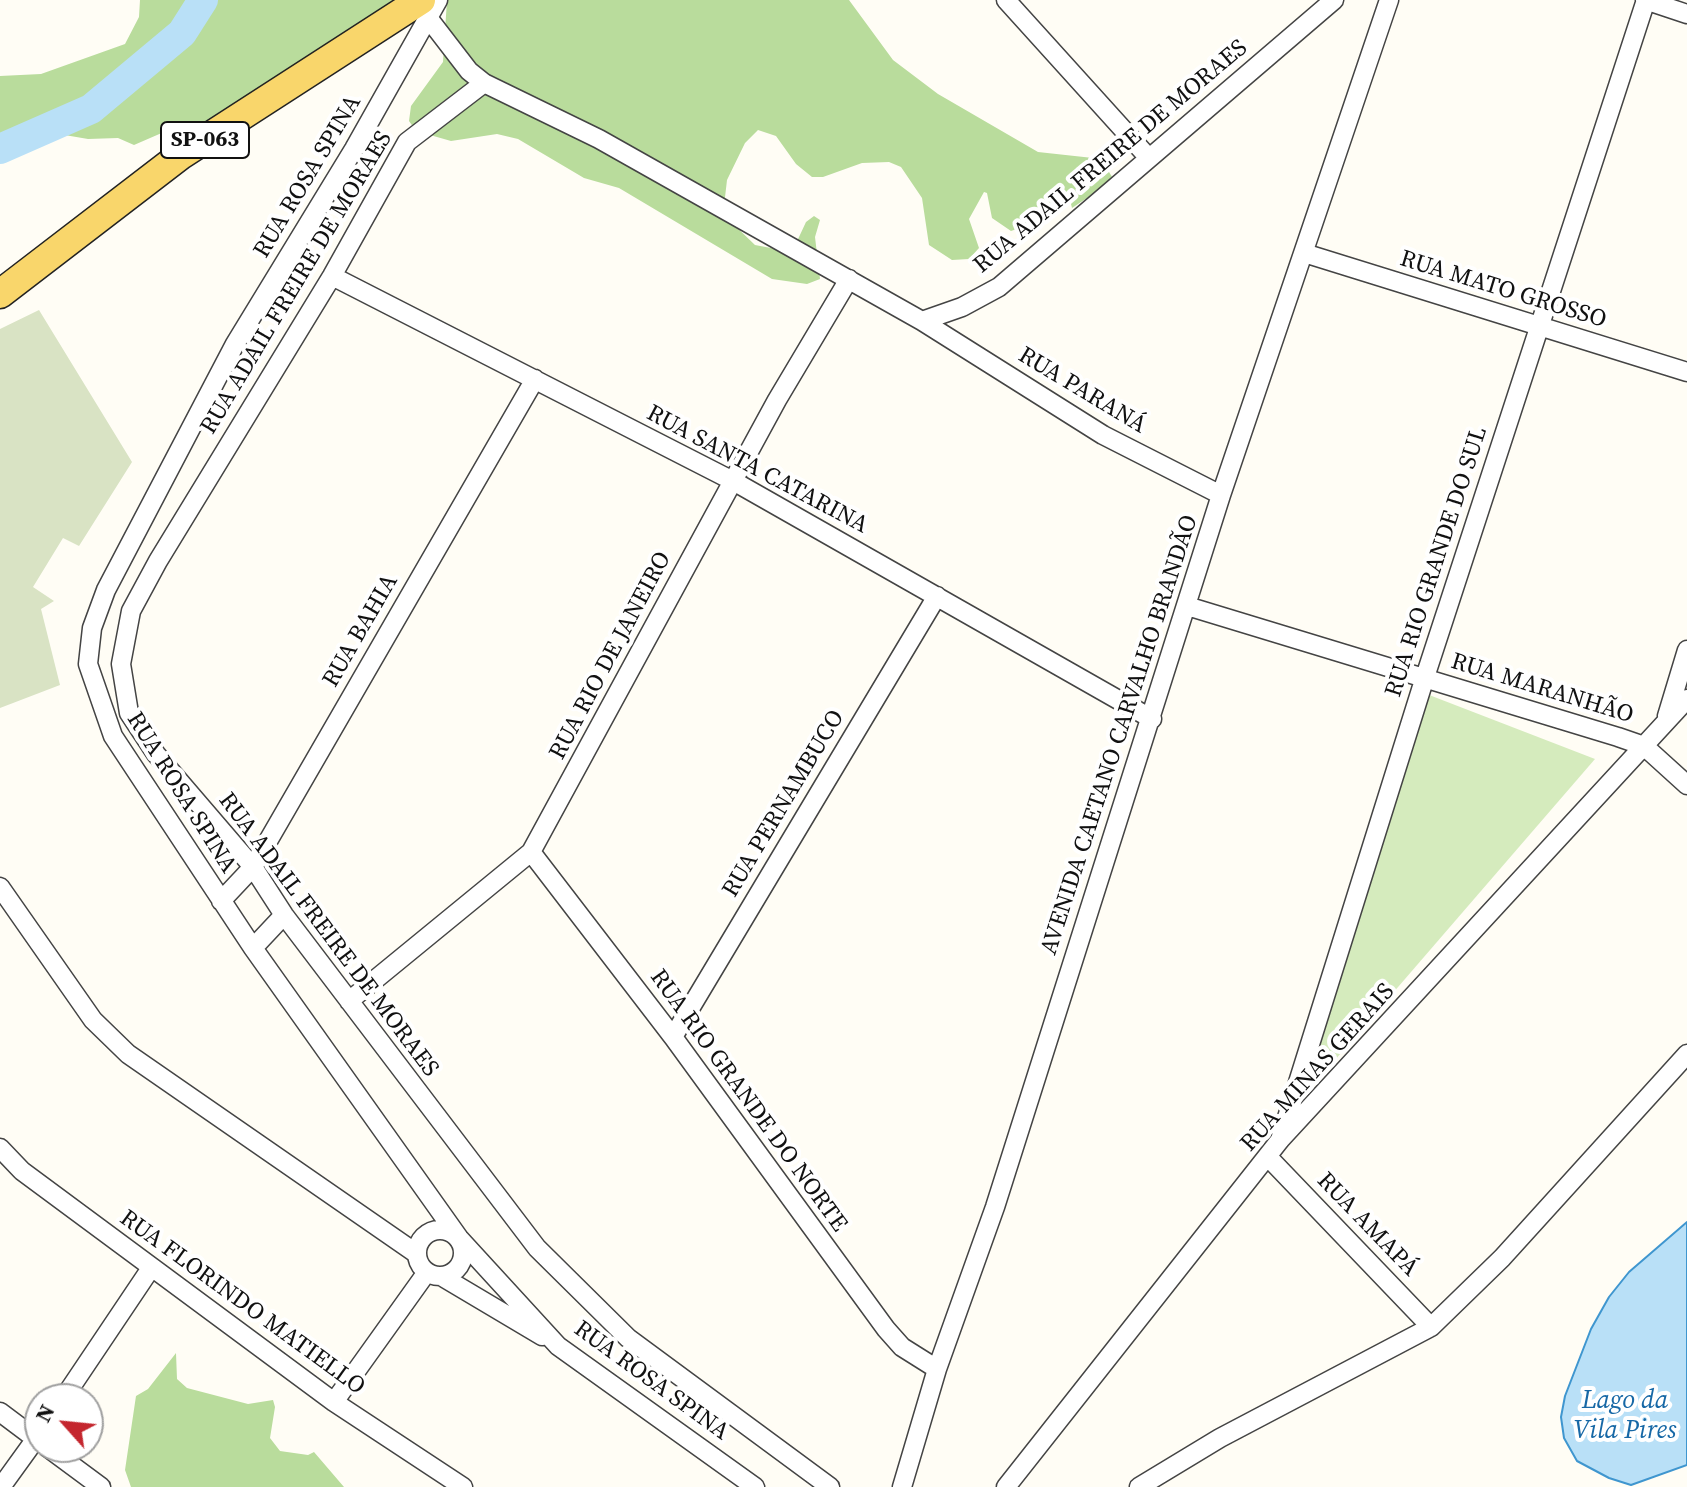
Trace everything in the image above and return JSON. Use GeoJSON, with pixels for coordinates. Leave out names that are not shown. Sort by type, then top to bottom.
{"type":"FeatureCollection","features":[{"type":"Feature","properties":{"kind":"main road","name":"SP-063"},"geometry":{"type":"LineString","coordinates":[[0,294],[181,155],[425,9]]}},
{"type":"Feature","properties":{"kind":"street","name":"RUA ROSA SPINA"},"geometry":{"type":"LineString","coordinates":[[438,0],[425,9],[235,344],[106,590],[92,628],[88,664],[113,736],[221,901],[237,919],[253,948],[459,1238],[558,1346],[755,1487]]}},
{"type":"Feature","properties":{"kind":"street"},"geometry":{"type":"LineString","coordinates":[[1006,0],[1148,157]]}},
{"type":"Feature","properties":{"kind":"street","name":"RUA ADAIL FREIRE DE MORAES"},"geometry":{"type":"LineString","coordinates":[[922,321],[962,307],[999,287],[1334,0]]}},
{"type":"Feature","properties":{"kind":"street","name":"AVENIDA CAETANO CARVALHO BRANDÃO"},"geometry":{"type":"LineString","coordinates":[[902,1487],[937,1369],[995,1207],[1152,719],[1221,495],[1389,0]]}},
{"type":"Feature","properties":{"kind":"street"},"geometry":{"type":"LineString","coordinates":[[1645,0],[1687,14]]}},
{"type":"Feature","properties":{"kind":"street","name":"RUA RIO GRANDE DO SUL"},"geometry":{"type":"LineString","coordinates":[[1280,1140],[1425,677],[1645,0]]}},
{"type":"Feature","properties":{"kind":"street"},"geometry":{"type":"LineString","coordinates":[[425,9],[469,71],[484,83],[599,139],[922,321]]}},
{"type":"Feature","properties":{"kind":"street","name":"RUA ADAIL FREIRE DE MORAES"},"geometry":{"type":"LineString","coordinates":[[484,83],[407,142],[332,276],[131,611],[121,664],[129,713],[156,754],[253,867],[284,915],[537,1248],[588,1302],[628,1338],[830,1487]]}},
{"type":"Feature","properties":{"kind":"street","name":"RUA MATO GROSSO"},"geometry":{"type":"LineString","coordinates":[[1304,253],[1687,372]]}},
{"type":"Feature","properties":{"kind":"street","name":"RUA SANTA CATARINA"},"geometry":{"type":"LineString","coordinates":[[332,276],[735,482],[1152,719]]}},
{"type":"Feature","properties":{"kind":"street","name":"RUA RIO DE JANEIRO"},"geometry":{"type":"LineString","coordinates":[[349,1001],[531,852],[777,400],[849,279]]}},
{"type":"Feature","properties":{"kind":"street","name":"RUA PARANÁ"},"geometry":{"type":"LineString","coordinates":[[922,321],[1103,435],[1221,495]]}},
{"type":"Feature","properties":{"kind":"street","name":"RUA BAHIA"},"geometry":{"type":"LineString","coordinates":[[221,901],[253,867],[535,379]]}},
{"type":"Feature","properties":{"kind":"street","name":"RUA PERNAMBUCO"},"geometry":{"type":"LineString","coordinates":[[673,1037],[937,596]]}},
{"type":"Feature","properties":{"kind":"street","name":"RUA MARANHÃO"},"geometry":{"type":"LineString","coordinates":[[1187,606],[1644,746],[1687,785]]}},
{"type":"Feature","properties":{"kind":"street"},"geometry":{"type":"LineString","coordinates":[[1665,723],[1687,650]]}},
{"type":"Feature","properties":{"kind":"street","name":"RUA MINAS GERAIS"},"geometry":{"type":"LineString","coordinates":[[1006,1487],[1269,1158],[1280,1140],[1687,699]]}},
{"type":"Feature","properties":{"kind":"street","name":"RUA RIO GRANDE DO NORTE"},"geometry":{"type":"LineString","coordinates":[[531,852],[673,1037],[886,1329],[902,1347],[937,1369]]}},
{"type":"Feature","properties":{"kind":"street"},"geometry":{"type":"LineString","coordinates":[[0,887],[93,1020],[128,1054],[417,1254],[434,1274],[558,1346]]}},
{"type":"Feature","properties":{"kind":"street"},"geometry":{"type":"LineString","coordinates":[[253,948],[284,915]]}},
{"type":"Feature","properties":{"kind":"street"},"geometry":{"type":"LineString","coordinates":[[1139,1487],[1220,1438],[1431,1327],[1502,1258],[1687,1054]]}},
{"type":"Feature","properties":{"kind":"street","name":"RUA FLORINDO MATIELLO"},"geometry":{"type":"LineString","coordinates":[[0,1148],[22,1171],[334,1402],[463,1487]]}},
{"type":"Feature","properties":{"kind":"street","name":"RUA AMAPÁ"},"geometry":{"type":"LineString","coordinates":[[1269,1158],[1431,1327]]}},
{"type":"Feature","properties":{"kind":"street"},"geometry":{"type":"LineString","coordinates":[[334,1402],[434,1274],[453,1272],[462,1262],[464,1250],[459,1238],[450,1231],[438,1229],[420,1242],[417,1254]]}},
{"type":"Feature","properties":{"kind":"street"},"geometry":{"type":"LineString","coordinates":[[74,1383],[151,1268]]}},
{"type":"Feature","properties":{"kind":"street"},"geometry":{"type":"LineString","coordinates":[[0,1412],[24,1428]]}},
{"type":"Feature","properties":{"kind":"street"},"geometry":{"type":"LineString","coordinates":[[1,1487],[24,1460]]}},
{"type":"Feature","properties":{"kind":"street"},"geometry":{"type":"LineString","coordinates":[[70,1463],[101,1487]]}},
{"type":"Feature","properties":{"kind":"green space"},"geometry":{"type":"Polygon","coordinates":[[[140,0],[429,0],[216,128],[187,122],[134,145],[118,138],[88,139],[47,132],[27,137],[8,136],[0,142],[0,76],[41,74],[125,44],[139,17],[140,0]]]}},
{"type":"Feature","properties":{"kind":"green space"},"geometry":{"type":"Polygon","coordinates":[[[447,0],[849,0],[893,60],[938,94],[1038,152],[1093,158],[1104,164],[1114,180],[1072,208],[1071,204],[1062,203],[1028,225],[1011,231],[992,218],[987,193],[984,192],[969,219],[979,248],[969,259],[952,260],[929,245],[922,198],[901,167],[889,162],[862,163],[823,177],[812,177],[796,164],[776,136],[758,130],[745,143],[727,180],[724,206],[727,218],[755,245],[792,252],[806,222],[814,216],[820,220],[815,237],[820,279],[807,284],[772,279],[619,188],[584,178],[518,139],[497,134],[451,141],[416,131],[409,121],[411,106],[443,62],[447,0]]]}},
{"type":"Feature","properties":{"kind":"green space"},"geometry":{"type":"Polygon","coordinates":[[[39,310],[132,462],[79,546],[63,538],[33,587],[54,601],[41,609],[60,685],[0,708],[0,329],[39,310]]]}},
{"type":"Feature","properties":{"kind":"green space"},"geometry":{"type":"Polygon","coordinates":[[[1424,693],[1595,759],[1297,1104],[1424,693]]]}},
{"type":"Feature","properties":{"kind":"green space"},"geometry":{"type":"Polygon","coordinates":[[[176,1353],[177,1379],[187,1388],[248,1404],[273,1400],[275,1407],[270,1438],[280,1451],[308,1455],[314,1452],[344,1487],[131,1487],[125,1470],[136,1396],[148,1389],[176,1353]]]}},
{"type":"Feature","properties":{"kind":"water","name":"Lago da Vila Pires"},"geometry":{"type":"Polygon","coordinates":[[[1687,1222],[1687,1465],[1631,1485],[1609,1478],[1577,1461],[1564,1438],[1561,1417],[1565,1396],[1591,1329],[1609,1297],[1629,1272],[1687,1222]]]}},
{"type":"Feature","properties":{"kind":"waterway"},"geometry":{"type":"LineString","coordinates":[[0,149],[91,109],[182,33],[203,0]]}}]}
